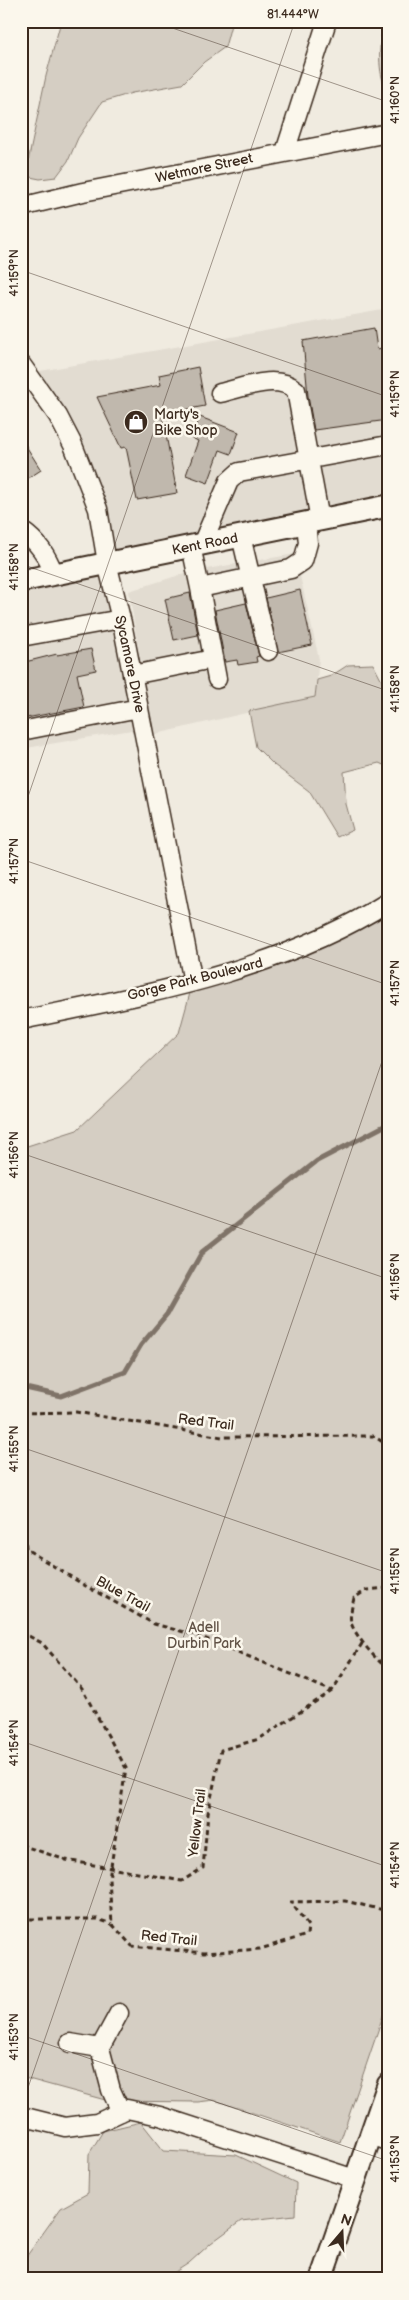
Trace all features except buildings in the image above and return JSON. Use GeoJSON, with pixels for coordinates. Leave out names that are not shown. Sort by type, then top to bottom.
{"type":"FeatureCollection","features":[{"type":"Feature","properties":{"kind":"main road","name":"Kent Road"},"geometry":{"type":"LineString","coordinates":[[21,581],[388,506]]}},
{"type":"Feature","properties":{"kind":"main road"},"geometry":{"type":"LineString","coordinates":[[321,2279],[355,2179],[379,2138],[388,2085]]}},
{"type":"Feature","properties":{"kind":"street"},"geometry":{"type":"LineString","coordinates":[[286,152],[327,21]]}},
{"type":"Feature","properties":{"kind":"street","name":"Wetmore Street"},"geometry":{"type":"LineString","coordinates":[[21,207],[83,192],[388,133]]}},
{"type":"Feature","properties":{"kind":"street","name":"Sycamore Drive"},"geometry":{"type":"LineString","coordinates":[[21,364],[50,402],[73,445],[98,509],[107,563],[121,619],[193,982]]}},
{"type":"Feature","properties":{"kind":"street"},"geometry":{"type":"LineString","coordinates":[[200,588],[291,569],[303,561],[313,521],[308,458],[296,390],[288,383],[275,381],[220,393]]}},
{"type":"Feature","properties":{"kind":"street"},"geometry":{"type":"LineString","coordinates":[[217,679],[200,588],[196,545],[229,481],[239,472],[388,445]]}},
{"type":"Feature","properties":{"kind":"street"},"geometry":{"type":"LineString","coordinates":[[21,530],[41,547],[48,558],[54,574]]}},
{"type":"Feature","properties":{"kind":"street"},"geometry":{"type":"LineString","coordinates":[[242,536],[268,651]]}},
{"type":"Feature","properties":{"kind":"street"},"geometry":{"type":"LineString","coordinates":[[21,637],[121,619]]}},
{"type":"Feature","properties":{"kind":"street"},"geometry":{"type":"LineString","coordinates":[[132,675],[213,659]]}},
{"type":"Feature","properties":{"kind":"street"},"geometry":{"type":"LineString","coordinates":[[21,731],[139,708]]}},
{"type":"Feature","properties":{"kind":"street","name":"Gorge Park Boulevard"},"geometry":{"type":"LineString","coordinates":[[21,1020],[193,982],[256,965],[293,951],[343,928],[388,902]]}},
{"type":"Feature","properties":{"kind":"street"},"geometry":{"type":"LineString","coordinates":[[119,2013],[100,2048],[111,2090],[121,2112]]}},
{"type":"Feature","properties":{"kind":"street"},"geometry":{"type":"LineString","coordinates":[[70,2043],[100,2048]]}},
{"type":"Feature","properties":{"kind":"street"},"geometry":{"type":"LineString","coordinates":[[21,2116],[65,2127],[97,2123],[127,2109],[160,2116],[355,2179]]}},
{"type":"Feature","properties":{"kind":"path","name":"Red Trail"},"geometry":{"type":"LineString","coordinates":[[21,1413],[76,1412],[222,1437],[373,1436],[388,1445]]}},
{"type":"Feature","properties":{"kind":"path","name":"Blue Trail"},"geometry":{"type":"LineString","coordinates":[[21,1517],[24,1523],[26,1549],[93,1590],[154,1624],[199,1636],[332,1691]]}},
{"type":"Feature","properties":{"kind":"path"},"geometry":{"type":"LineString","coordinates":[[388,1588],[366,1590],[354,1598],[351,1622],[363,1642],[383,1665],[388,1668]]}},
{"type":"Feature","properties":{"kind":"path"},"geometry":{"type":"LineString","coordinates":[[21,1632],[42,1643],[82,1689],[126,1768],[109,1879],[112,1924],[97,1919],[21,1919]]}},
{"type":"Feature","properties":{"kind":"path"},"geometry":{"type":"LineString","coordinates":[[332,1691],[363,1642]]}},
{"type":"Feature","properties":{"kind":"path","name":"Yellow Trail"},"geometry":{"type":"LineString","coordinates":[[21,1845],[66,1860],[182,1881],[203,1868],[208,1813],[221,1750],[259,1739],[332,1691]]}},
{"type":"Feature","properties":{"kind":"path","name":"Red Trail"},"geometry":{"type":"LineString","coordinates":[[112,1924],[132,1946],[204,1954],[260,1949],[308,1935],[308,1926],[291,1902],[345,1901],[388,1911]]}},
{"type":"Feature","properties":{"kind":"shaded area"},"geometry":{"type":"Polygon","coordinates":[[[388,309],[388,562],[378,509],[107,563],[98,509],[29,373],[388,309]]]}},
{"type":"Feature","properties":{"kind":"shaded area"},"geometry":{"type":"Polygon","coordinates":[[[295,554],[319,659],[315,697],[152,735],[129,591],[189,572],[295,554]]]}},
{"type":"Feature","properties":{"kind":"shaded area"},"geometry":{"type":"Polygon","coordinates":[[[107,563],[143,728],[21,749],[21,581],[107,563]]]}},
{"type":"Feature","properties":{"kind":"green space"},"geometry":{"type":"Polygon","coordinates":[[[61,21],[232,21],[225,47],[204,62],[182,84],[132,93],[102,102],[78,138],[68,161],[56,177],[40,179],[25,176],[46,76],[61,21]]]}},
{"type":"Feature","properties":{"kind":"green space"},"geometry":{"type":"Polygon","coordinates":[[[384,21],[388,21],[388,93],[380,67],[384,21]]]}},
{"type":"Feature","properties":{"kind":"green space"},"geometry":{"type":"Polygon","coordinates":[[[373,664],[388,693],[388,767],[379,763],[344,772],[346,804],[353,830],[337,837],[309,791],[274,765],[256,747],[249,711],[315,697],[317,680],[331,676],[348,665],[373,664]]]}},
{"type":"Feature","properties":{"kind":"green space"},"geometry":{"type":"Polygon","coordinates":[[[388,865],[388,902],[386,870],[388,865]]]}},
{"type":"Feature","properties":{"kind":"green space","name":"Adell Durbin Park"},"geometry":{"type":"Polygon","coordinates":[[[388,902],[388,2001],[340,2142],[214,2100],[198,2102],[109,2101],[21,2077],[21,1148],[77,1130],[179,1033],[193,982],[388,902]]]}},
{"type":"Feature","properties":{"kind":"green space"},"geometry":{"type":"Polygon","coordinates":[[[141,2122],[164,2151],[236,2155],[296,2183],[295,2215],[241,2221],[211,2243],[189,2263],[164,2279],[31,2279],[21,2269],[21,2264],[61,2208],[88,2193],[89,2154],[103,2131],[141,2122]]]}},
{"type":"Feature","properties":{"kind":"waterway"},"geometry":{"type":"LineString","coordinates":[[21,1387],[61,1396],[125,1372],[141,1345],[167,1314],[202,1252],[317,1161],[388,1124]]}},
{"type":"Feature","properties":{"kind":"place","name":"Marty's Bike Shop"},"geometry":{"type":"Point","coordinates":[136,422]}}]}
